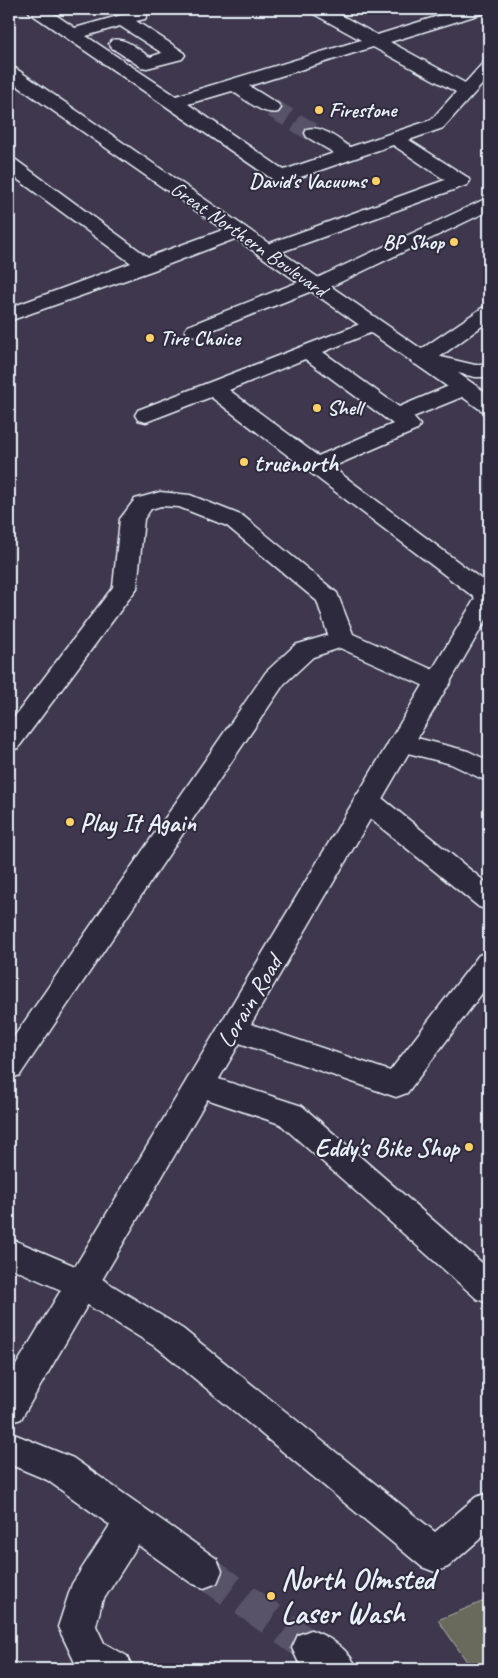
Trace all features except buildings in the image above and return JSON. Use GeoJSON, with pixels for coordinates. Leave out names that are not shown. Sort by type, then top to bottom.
{"type":"FeatureCollection","features":[{"type":"Feature","properties":{"kind":"main road"},"geometry":{"type":"LineString","coordinates":[[36,9],[282,177],[437,124],[489,67]]}},
{"type":"Feature","properties":{"kind":"main road"},"geometry":{"type":"LineString","coordinates":[[318,9],[467,91]]}},
{"type":"Feature","properties":{"kind":"main road"},"geometry":{"type":"LineString","coordinates":[[174,103],[478,9]]}},
{"type":"Feature","properties":{"kind":"main road"},"geometry":{"type":"LineString","coordinates":[[73,34],[142,14]]}},
{"type":"Feature","properties":{"kind":"main road"},"geometry":{"type":"LineString","coordinates":[[94,28],[147,64],[176,55],[122,20]]}},
{"type":"Feature","properties":{"kind":"main road","name":"Great Northern Boulevard"},"geometry":{"type":"LineString","coordinates":[[9,72],[489,405]]}},
{"type":"Feature","properties":{"kind":"main road"},"geometry":{"type":"LineString","coordinates":[[234,84],[272,108]]}},
{"type":"Feature","properties":{"kind":"main road"},"geometry":{"type":"LineString","coordinates":[[314,133],[348,154]]}},
{"type":"Feature","properties":{"kind":"main road"},"geometry":{"type":"LineString","coordinates":[[266,251],[460,181],[394,138]]}},
{"type":"Feature","properties":{"kind":"main road"},"geometry":{"type":"LineString","coordinates":[[9,164],[147,266]]}},
{"type":"Feature","properties":{"kind":"main road"},"geometry":{"type":"LineString","coordinates":[[195,330],[315,285],[485,205],[489,207]]}},
{"type":"Feature","properties":{"kind":"main road"},"geometry":{"type":"LineString","coordinates":[[9,315],[238,232]]}},
{"type":"Feature","properties":{"kind":"main road"},"geometry":{"type":"LineString","coordinates":[[422,359],[489,312]]}},
{"type":"Feature","properties":{"kind":"main road"},"geometry":{"type":"LineString","coordinates":[[146,415],[373,325]]}},
{"type":"Feature","properties":{"kind":"main road"},"geometry":{"type":"LineString","coordinates":[[307,351],[409,424],[315,466]]}},
{"type":"Feature","properties":{"kind":"main road"},"geometry":{"type":"LineString","coordinates":[[422,359],[475,371],[489,372]]}},
{"type":"Feature","properties":{"kind":"main road"},"geometry":{"type":"LineString","coordinates":[[212,388],[489,595]]}},
{"type":"Feature","properties":{"kind":"main road"},"geometry":{"type":"LineString","coordinates":[[397,416],[464,388]]}},
{"type":"Feature","properties":{"kind":"main road"},"geometry":{"type":"LineString","coordinates":[[9,742],[125,588],[132,519],[143,504],[160,498],[182,500],[235,520],[328,598],[342,639]]}},
{"type":"Feature","properties":{"kind":"main road","name":"Lorain Road"},"geometry":{"type":"LineString","coordinates":[[9,1408],[489,595]]}},
{"type":"Feature","properties":{"kind":"main road"},"geometry":{"type":"LineString","coordinates":[[9,1067],[275,678],[304,651],[342,639],[438,682]]}},
{"type":"Feature","properties":{"kind":"main road"},"geometry":{"type":"LineString","coordinates":[[401,743],[459,757],[489,772]]}},
{"type":"Feature","properties":{"kind":"main road"},"geometry":{"type":"LineString","coordinates":[[367,801],[489,900]]}},
{"type":"Feature","properties":{"kind":"main road"},"geometry":{"type":"LineString","coordinates":[[233,1029],[396,1086],[489,963]]}},
{"type":"Feature","properties":{"kind":"main road"},"geometry":{"type":"LineString","coordinates":[[200,1085],[291,1114],[489,1288]]}},
{"type":"Feature","properties":{"kind":"main road"},"geometry":{"type":"LineString","coordinates":[[9,1252],[82,1284],[171,1339],[435,1555],[489,1509]]}},
{"type":"Feature","properties":{"kind":"main road"},"geometry":{"type":"LineString","coordinates":[[9,1448],[60,1470],[204,1571]]}},
{"type":"Feature","properties":{"kind":"main road"},"geometry":{"type":"LineString","coordinates":[[114,1669],[91,1656],[77,1627],[86,1596],[133,1521]]}},
{"type":"Feature","properties":{"kind":"green space"},"geometry":{"type":"Polygon","coordinates":[[[489,1599],[489,1669],[472,1669],[438,1620],[489,1599]]]}},
{"type":"Feature","properties":{"kind":"tunnel"},"geometry":{"type":"LineString","coordinates":[[272,108],[314,133]]}},
{"type":"Feature","properties":{"kind":"tunnel"},"geometry":{"type":"LineString","coordinates":[[204,1571],[311,1648]]}},
{"type":"Feature","properties":{"kind":"place","name":"Firestone"},"geometry":{"type":"Point","coordinates":[319,110]}},
{"type":"Feature","properties":{"kind":"place","name":"David's Vacuums"},"geometry":{"type":"Point","coordinates":[376,181]}},
{"type":"Feature","properties":{"kind":"place","name":"BP Shop"},"geometry":{"type":"Point","coordinates":[454,242]}},
{"type":"Feature","properties":{"kind":"place","name":"Tire Choice"},"geometry":{"type":"Point","coordinates":[150,338]}},
{"type":"Feature","properties":{"kind":"place","name":"Shell"},"geometry":{"type":"Point","coordinates":[317,408]}},
{"type":"Feature","properties":{"kind":"place","name":"truenorth"},"geometry":{"type":"Point","coordinates":[244,462]}},
{"type":"Feature","properties":{"kind":"place","name":"Play It Again"},"geometry":{"type":"Point","coordinates":[70,822]}},
{"type":"Feature","properties":{"kind":"place","name":"Eddy's Bike Shop"},"geometry":{"type":"Point","coordinates":[469,1147]}},
{"type":"Feature","properties":{"kind":"place","name":"North Olmsted Laser Wash"},"geometry":{"type":"Point","coordinates":[271,1596]}}]}
